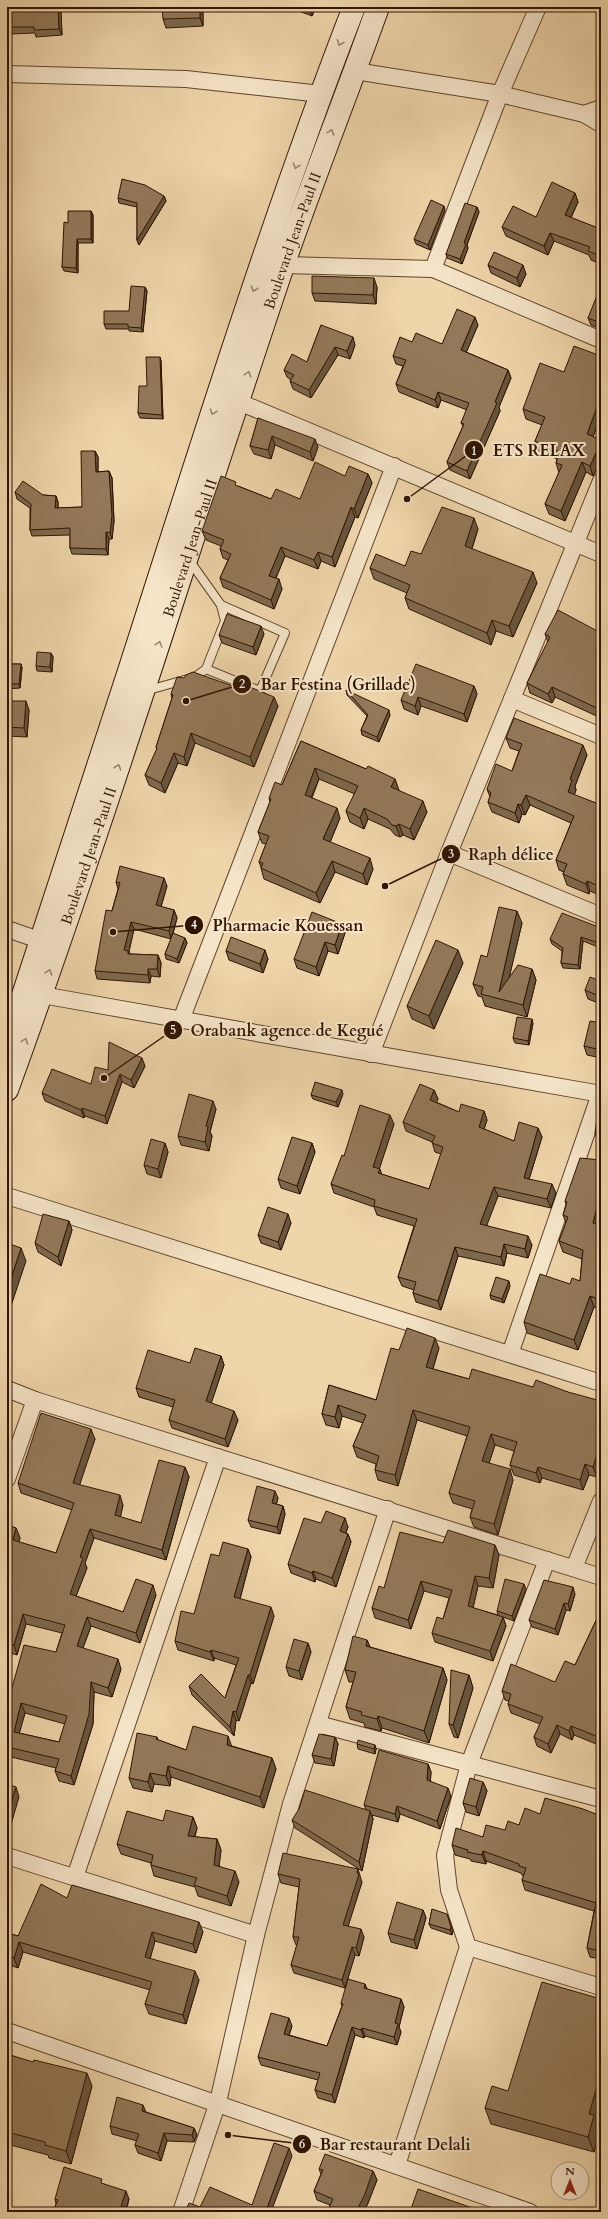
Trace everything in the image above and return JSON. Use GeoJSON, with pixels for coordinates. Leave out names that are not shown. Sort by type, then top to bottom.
{"type":"FeatureCollection","features":[{"type":"Feature","properties":{"kind":"main road","name":"Boulevard Jean-Paul II"},"geometry":{"type":"LineString","coordinates":[[7,1090],[42,994],[49,944],[127,678],[170,539],[321,94],[354,7]]}},
{"type":"Feature","properties":{"kind":"main road","name":"Boulevard Jean-Paul II"},"geometry":{"type":"LineString","coordinates":[[7,1044],[49,944],[144,692],[187,556],[284,265],[378,7]]}},
{"type":"Feature","properties":{"kind":"street"},"geometry":{"type":"LineString","coordinates":[[432,269],[500,94],[538,7]]}},
{"type":"Feature","properties":{"kind":"street"},"geometry":{"type":"LineString","coordinates":[[355,72],[500,94],[584,114],[601,124]]}},
{"type":"Feature","properties":{"kind":"street"},"geometry":{"type":"LineString","coordinates":[[7,74],[186,79],[321,94]]}},
{"type":"Feature","properties":{"kind":"street"},"geometry":{"type":"LineString","coordinates":[[584,114],[601,108]]}},
{"type":"Feature","properties":{"kind":"street"},"geometry":{"type":"LineString","coordinates":[[284,265],[432,269],[601,340]]}},
{"type":"Feature","properties":{"kind":"street"},"geometry":{"type":"LineString","coordinates":[[239,402],[601,554]]}},
{"type":"Feature","properties":{"kind":"street"},"geometry":{"type":"LineString","coordinates":[[181,1020],[394,466]]}},
{"type":"Feature","properties":{"kind":"street"},"geometry":{"type":"LineString","coordinates":[[371,1054],[449,853],[601,481]]}},
{"type":"Feature","properties":{"kind":"street"},"geometry":{"type":"LineString","coordinates":[[512,699],[601,736]]}},
{"type":"Feature","properties":{"kind":"street"},"geometry":{"type":"LineString","coordinates":[[449,853],[601,916]]}},
{"type":"Feature","properties":{"kind":"street"},"geometry":{"type":"LineString","coordinates":[[7,928],[49,944]]}},
{"type":"Feature","properties":{"kind":"street"},"geometry":{"type":"LineString","coordinates":[[42,994],[601,1094],[510,1354]]}},
{"type":"Feature","properties":{"kind":"street"},"geometry":{"type":"LineString","coordinates":[[7,1196],[601,1383]]}},
{"type":"Feature","properties":{"kind":"street"},"geometry":{"type":"LineString","coordinates":[[7,1389],[34,1400],[388,1509],[601,1577]]}},
{"type":"Feature","properties":{"kind":"street"},"geometry":{"type":"LineString","coordinates":[[7,1479],[34,1400]]}},
{"type":"Feature","properties":{"kind":"street"},"geometry":{"type":"LineString","coordinates":[[75,1877],[218,1457]]}},
{"type":"Feature","properties":{"kind":"street"},"geometry":{"type":"LineString","coordinates":[[574,1568],[601,1501]]}},
{"type":"Feature","properties":{"kind":"street"},"geometry":{"type":"LineString","coordinates":[[181,2212],[218,2102],[256,1935],[291,1804],[388,1509]]}},
{"type":"Feature","properties":{"kind":"street"},"geometry":{"type":"LineString","coordinates":[[397,2165],[468,1947],[449,1890],[445,1855],[468,1764],[547,1560]]}},
{"type":"Feature","properties":{"kind":"street"},"geometry":{"type":"LineString","coordinates":[[318,1724],[601,1799]]}},
{"type":"Feature","properties":{"kind":"street"},"geometry":{"type":"LineString","coordinates":[[7,1856],[256,1935]]}},
{"type":"Feature","properties":{"kind":"street"},"geometry":{"type":"LineString","coordinates":[[468,1947],[601,1988]]}},
{"type":"Feature","properties":{"kind":"street"},"geometry":{"type":"LineString","coordinates":[[7,2031],[218,2102],[529,2212]]}},
{"type":"Feature","properties":{"kind":"lane"},"geometry":{"type":"LineString","coordinates":[[144,692],[195,677],[206,669],[225,621],[221,605],[187,556]]}},
{"type":"Feature","properties":{"kind":"lane"},"geometry":{"type":"LineString","coordinates":[[206,669],[260,691],[285,633],[221,605]]}},
{"type":"Feature","properties":{"kind":"building"},"geometry":{"type":"Polygon","coordinates":[[[45,7],[58,7],[59,29],[34,30],[34,27],[8,27],[8,10],[45,10],[45,7]]]}},
{"type":"Feature","properties":{"kind":"building"},"geometry":{"type":"Polygon","coordinates":[[[162,7],[200,7],[200,18],[163,19],[162,7]]]}},
{"type":"Feature","properties":{"kind":"building"},"geometry":{"type":"Polygon","coordinates":[[[298,7],[312,7],[310,12],[298,7]]]}},
{"type":"Feature","properties":{"kind":"building"},"geometry":{"type":"Polygon","coordinates":[[[122,179],[145,185],[164,196],[137,240],[137,203],[118,198],[122,179]]]}},
{"type":"Feature","properties":{"kind":"building"},"geometry":{"type":"Polygon","coordinates":[[[552,182],[575,193],[565,215],[598,228],[601,221],[601,256],[588,251],[590,247],[550,233],[544,246],[502,227],[513,206],[536,217],[552,182]]]}},
{"type":"Feature","properties":{"kind":"building"},"geometry":{"type":"Polygon","coordinates":[[[431,200],[444,206],[428,245],[414,239],[431,200]]]}},
{"type":"Feature","properties":{"kind":"building"},"geometry":{"type":"Polygon","coordinates":[[[465,203],[477,207],[460,259],[446,254],[465,203]]]}},
{"type":"Feature","properties":{"kind":"building"},"geometry":{"type":"Polygon","coordinates":[[[68,211],[91,211],[91,239],[77,239],[76,268],[62,267],[64,222],[68,223],[68,211]]]}},
{"type":"Feature","properties":{"kind":"building"},"geometry":{"type":"Polygon","coordinates":[[[494,252],[523,265],[517,278],[488,265],[494,252]]]}},
{"type":"Feature","properties":{"kind":"building"},"geometry":{"type":"Polygon","coordinates":[[[312,276],[374,278],[373,295],[312,293],[312,276]]]}},
{"type":"Feature","properties":{"kind":"building"},"geometry":{"type":"Polygon","coordinates":[[[131,286],[145,287],[141,328],[128,327],[128,324],[104,324],[104,311],[129,311],[131,286]]]}},
{"type":"Feature","properties":{"kind":"building"},"geometry":{"type":"Polygon","coordinates":[[[598,293],[601,294],[601,323],[588,318],[598,293]]]}},
{"type":"Feature","properties":{"kind":"building"},"geometry":{"type":"Polygon","coordinates":[[[457,309],[475,317],[461,350],[508,370],[495,402],[497,403],[467,471],[447,462],[464,424],[461,423],[469,403],[438,392],[435,400],[396,384],[406,360],[393,356],[400,337],[412,342],[416,333],[442,344],[457,309]]]}},
{"type":"Feature","properties":{"kind":"building"},"geometry":{"type":"Polygon","coordinates":[[[321,325],[353,337],[347,351],[335,347],[309,390],[290,381],[294,375],[284,370],[292,354],[307,362],[321,325]]]}},
{"type":"Feature","properties":{"kind":"building"},"geometry":{"type":"Polygon","coordinates":[[[574,346],[601,356],[601,396],[587,434],[601,440],[601,442],[590,466],[582,462],[561,511],[545,504],[562,465],[556,463],[560,452],[535,441],[545,417],[523,409],[540,363],[564,372],[574,346]]]}},
{"type":"Feature","properties":{"kind":"building"},"geometry":{"type":"Polygon","coordinates":[[[146,357],[160,357],[162,415],[138,413],[139,386],[147,386],[146,357]]]}},
{"type":"Feature","properties":{"kind":"building"},"geometry":{"type":"Polygon","coordinates":[[[258,418],[315,439],[310,452],[272,436],[268,450],[250,446],[258,418]]]}},
{"type":"Feature","properties":{"kind":"building"},"geometry":{"type":"Polygon","coordinates":[[[81,451],[95,451],[96,472],[109,471],[112,515],[110,533],[106,532],[106,549],[70,548],[70,528],[30,530],[31,504],[15,492],[23,481],[43,495],[56,496],[55,508],[82,507],[81,451]]]}},
{"type":"Feature","properties":{"kind":"building"},"geometry":{"type":"Polygon","coordinates":[[[315,462],[345,476],[349,466],[368,474],[354,509],[351,507],[332,557],[318,552],[314,560],[281,547],[269,576],[279,579],[271,600],[220,578],[231,554],[220,549],[224,540],[202,531],[221,476],[236,482],[235,485],[271,499],[276,489],[300,499],[315,462]]]}},
{"type":"Feature","properties":{"kind":"building"},"geometry":{"type":"Polygon","coordinates":[[[442,507],[474,518],[465,546],[533,572],[509,626],[492,620],[487,633],[405,598],[410,585],[370,568],[376,554],[405,566],[411,551],[421,554],[442,507]]]}},
{"type":"Feature","properties":{"kind":"building"},"geometry":{"type":"Polygon","coordinates":[[[558,610],[601,633],[601,710],[552,687],[548,694],[527,683],[550,637],[545,634],[558,610]]]}},
{"type":"Feature","properties":{"kind":"building"},"geometry":{"type":"Polygon","coordinates":[[[227,614],[261,626],[253,647],[219,635],[227,614]]]}},
{"type":"Feature","properties":{"kind":"building"},"geometry":{"type":"Polygon","coordinates":[[[37,652],[51,653],[50,667],[36,666],[37,652]]]}},
{"type":"Feature","properties":{"kind":"building"},"geometry":{"type":"Polygon","coordinates":[[[7,664],[21,664],[19,684],[7,684],[7,664]]]}},
{"type":"Feature","properties":{"kind":"building"},"geometry":{"type":"Polygon","coordinates":[[[416,664],[474,686],[464,714],[418,697],[415,706],[401,700],[416,664]]]}},
{"type":"Feature","properties":{"kind":"building"},"geometry":{"type":"Polygon","coordinates":[[[193,672],[244,690],[245,685],[274,697],[250,757],[191,733],[184,757],[174,753],[161,783],[145,775],[157,748],[156,747],[173,695],[171,694],[177,677],[184,678],[186,675],[193,672]]]}},
{"type":"Feature","properties":{"kind":"building"},"geometry":{"type":"Polygon","coordinates":[[[346,690],[389,710],[377,737],[361,730],[368,715],[346,690]]]}},
{"type":"Feature","properties":{"kind":"building"},"geometry":{"type":"Polygon","coordinates":[[[7,701],[26,701],[24,728],[7,727],[7,701]]]}},
{"type":"Feature","properties":{"kind":"building"},"geometry":{"type":"Polygon","coordinates":[[[514,718],[583,745],[570,779],[572,780],[568,792],[601,805],[601,887],[587,881],[586,884],[563,874],[567,864],[556,860],[574,816],[526,795],[521,805],[518,804],[515,813],[488,802],[491,793],[487,789],[496,764],[512,771],[522,744],[506,738],[514,718]]]}},
{"type":"Feature","properties":{"kind":"building"},"geometry":{"type":"Polygon","coordinates":[[[301,741],[366,769],[368,766],[395,779],[391,787],[423,801],[410,829],[399,824],[396,826],[392,825],[387,819],[364,808],[360,818],[346,811],[358,786],[315,768],[305,795],[337,808],[323,839],[370,858],[363,874],[332,861],[316,893],[261,868],[263,863],[259,862],[269,836],[258,832],[271,799],[269,798],[275,782],[282,785],[301,741]]]}},
{"type":"Feature","properties":{"kind":"building"},"geometry":{"type":"Polygon","coordinates":[[[120,866],[164,878],[156,905],[174,910],[169,931],[131,922],[124,950],[128,951],[128,954],[158,955],[157,969],[148,969],[148,975],[95,971],[106,910],[112,911],[120,883],[116,882],[120,866]]]}},
{"type":"Feature","properties":{"kind":"building"},"geometry":{"type":"Polygon","coordinates":[[[499,907],[517,911],[499,992],[518,965],[532,969],[523,1005],[481,994],[483,987],[473,984],[481,955],[487,957],[499,907]]]}},
{"type":"Feature","properties":{"kind":"building"},"geometry":{"type":"Polygon","coordinates":[[[312,912],[342,924],[335,945],[325,942],[316,967],[294,959],[312,912]]]}},
{"type":"Feature","properties":{"kind":"building"},"geometry":{"type":"Polygon","coordinates":[[[562,913],[601,928],[596,942],[581,937],[578,965],[561,963],[563,948],[550,939],[562,913]]]}},
{"type":"Feature","properties":{"kind":"building"},"geometry":{"type":"Polygon","coordinates":[[[173,933],[185,938],[177,959],[165,954],[173,933]]]}},
{"type":"Feature","properties":{"kind":"building"},"geometry":{"type":"Polygon","coordinates":[[[231,937],[265,950],[260,964],[226,951],[231,937]]]}},
{"type":"Feature","properties":{"kind":"building"},"geometry":{"type":"Polygon","coordinates":[[[436,940],[458,950],[429,1016],[407,1006],[436,940]]]}},
{"type":"Feature","properties":{"kind":"building"},"geometry":{"type":"Polygon","coordinates":[[[590,977],[601,981],[601,997],[585,990],[590,977]]]}},
{"type":"Feature","properties":{"kind":"building"},"geometry":{"type":"Polygon","coordinates":[[[517,1017],[532,1019],[528,1041],[513,1038],[517,1017]]]}},
{"type":"Feature","properties":{"kind":"building"},"geometry":{"type":"Polygon","coordinates":[[[590,1021],[601,1023],[601,1050],[584,1046],[590,1021]]]}},
{"type":"Feature","properties":{"kind":"building"},"geometry":{"type":"Polygon","coordinates":[[[109,1042],[142,1058],[131,1080],[120,1074],[105,1116],[82,1108],[81,1110],[42,1093],[52,1069],[91,1084],[95,1067],[108,1070],[109,1042]]]}},
{"type":"Feature","properties":{"kind":"building"},"geometry":{"type":"Polygon","coordinates":[[[315,1082],[342,1090],[336,1102],[311,1095],[315,1082]]]}},
{"type":"Feature","properties":{"kind":"building"},"geometry":{"type":"Polygon","coordinates":[[[420,1084],[434,1090],[430,1100],[459,1112],[461,1104],[484,1111],[479,1127],[514,1141],[519,1122],[538,1128],[524,1178],[552,1184],[547,1199],[494,1187],[480,1224],[528,1236],[525,1249],[504,1244],[501,1257],[455,1247],[438,1301],[413,1293],[416,1282],[398,1277],[417,1219],[374,1206],[375,1200],[331,1184],[342,1155],[344,1156],[360,1105],[390,1115],[373,1167],[380,1169],[378,1173],[429,1189],[443,1147],[432,1143],[435,1136],[403,1122],[420,1084]]]}},
{"type":"Feature","properties":{"kind":"building"},"geometry":{"type":"Polygon","coordinates":[[[189,1094],[213,1101],[206,1126],[208,1127],[205,1142],[178,1136],[189,1094]]]}},
{"type":"Feature","properties":{"kind":"building"},"geometry":{"type":"Polygon","coordinates":[[[597,1118],[601,1118],[601,1133],[595,1133],[597,1118]]]}},
{"type":"Feature","properties":{"kind":"building"},"geometry":{"type":"Polygon","coordinates":[[[292,1137],[312,1143],[297,1186],[278,1179],[292,1137]]]}},
{"type":"Feature","properties":{"kind":"building"},"geometry":{"type":"Polygon","coordinates":[[[151,1139],[165,1143],[158,1169],[144,1165],[151,1139]]]}},
{"type":"Feature","properties":{"kind":"building"},"geometry":{"type":"Polygon","coordinates":[[[580,1158],[601,1160],[601,1191],[593,1223],[601,1225],[601,1300],[590,1296],[574,1340],[524,1322],[540,1274],[570,1284],[572,1278],[580,1281],[583,1250],[559,1241],[568,1217],[563,1215],[567,1202],[565,1201],[580,1158]]]}},
{"type":"Feature","properties":{"kind":"building"},"geometry":{"type":"Polygon","coordinates":[[[268,1207],[288,1214],[278,1242],[258,1235],[268,1207]]]}},
{"type":"Feature","properties":{"kind":"building"},"geometry":{"type":"Polygon","coordinates":[[[43,1214],[69,1221],[58,1257],[35,1243],[43,1214]]]}},
{"type":"Feature","properties":{"kind":"building"},"geometry":{"type":"Polygon","coordinates":[[[7,1243],[21,1248],[7,1291],[7,1243]]]}},
{"type":"Feature","properties":{"kind":"building"},"geometry":{"type":"Polygon","coordinates":[[[496,1277],[509,1281],[502,1299],[490,1295],[496,1277]]]}},
{"type":"Feature","properties":{"kind":"building"},"geometry":{"type":"Polygon","coordinates":[[[407,1328],[435,1338],[426,1367],[469,1379],[472,1369],[533,1387],[536,1380],[568,1392],[601,1401],[601,1441],[593,1467],[585,1464],[580,1480],[538,1467],[536,1473],[510,1465],[517,1442],[491,1434],[482,1461],[510,1469],[494,1524],[470,1517],[475,1501],[449,1493],[470,1427],[413,1410],[395,1475],[375,1470],[379,1456],[353,1446],[366,1415],[338,1405],[335,1417],[322,1414],[329,1385],[376,1400],[391,1348],[399,1350],[407,1328]]]}},
{"type":"Feature","properties":{"kind":"building"},"geometry":{"type":"Polygon","coordinates":[[[195,1348],[221,1356],[206,1401],[234,1411],[225,1439],[169,1420],[175,1400],[136,1388],[148,1350],[190,1363],[195,1348]]]}},
{"type":"Feature","properties":{"kind":"building"},"geometry":{"type":"Polygon","coordinates":[[[41,1413],[91,1429],[73,1483],[120,1495],[115,1515],[141,1523],[159,1460],[185,1467],[162,1550],[90,1529],[80,1557],[83,1558],[70,1594],[123,1612],[136,1579],[153,1585],[136,1633],[87,1617],[77,1646],[118,1659],[108,1688],[91,1682],[89,1714],[71,1776],[55,1771],[59,1759],[7,1747],[7,1702],[24,1645],[56,1652],[65,1625],[23,1614],[14,1645],[7,1643],[7,1525],[16,1528],[13,1540],[56,1553],[74,1503],[18,1483],[41,1413]],[[21,1703],[14,1732],[59,1742],[67,1716],[21,1703]]]}},
{"type":"Feature","properties":{"kind":"building"},"geometry":{"type":"Polygon","coordinates":[[[257,1486],[275,1491],[272,1503],[283,1506],[277,1527],[248,1520],[257,1486]]]}},
{"type":"Feature","properties":{"kind":"building"},"geometry":{"type":"Polygon","coordinates":[[[326,1511],[345,1518],[340,1531],[348,1534],[332,1578],[313,1571],[312,1573],[288,1564],[304,1518],[321,1523],[326,1511]]]}},
{"type":"Feature","properties":{"kind":"building"},"geometry":{"type":"Polygon","coordinates":[[[448,1530],[495,1545],[489,1578],[475,1576],[468,1606],[503,1617],[490,1651],[432,1633],[437,1617],[443,1619],[452,1590],[421,1581],[408,1620],[372,1608],[379,1586],[384,1588],[400,1532],[443,1543],[448,1530]]]}},
{"type":"Feature","properties":{"kind":"building"},"geometry":{"type":"Polygon","coordinates":[[[223,1542],[248,1549],[234,1597],[271,1607],[250,1675],[248,1675],[236,1712],[233,1711],[230,1727],[189,1686],[201,1674],[225,1698],[239,1658],[211,1650],[210,1652],[175,1641],[181,1611],[194,1614],[211,1554],[219,1556],[223,1542]]]}},
{"type":"Feature","properties":{"kind":"building"},"geometry":{"type":"Polygon","coordinates":[[[505,1579],[524,1584],[512,1616],[497,1611],[505,1579]]]}},
{"type":"Feature","properties":{"kind":"building"},"geometry":{"type":"Polygon","coordinates":[[[544,1580],[573,1587],[568,1604],[564,1603],[555,1629],[529,1620],[544,1580]]]}},
{"type":"Feature","properties":{"kind":"building"},"geometry":{"type":"Polygon","coordinates":[[[601,1610],[601,1738],[571,1726],[569,1731],[557,1725],[548,1744],[534,1737],[543,1717],[508,1704],[511,1694],[502,1691],[511,1664],[555,1682],[565,1661],[575,1665],[601,1610]]]}},
{"type":"Feature","properties":{"kind":"building"},"geometry":{"type":"Polygon","coordinates":[[[353,1636],[367,1640],[366,1646],[443,1668],[424,1731],[378,1716],[377,1719],[361,1715],[362,1712],[346,1707],[356,1672],[345,1670],[353,1636]]]}},
{"type":"Feature","properties":{"kind":"building"},"geometry":{"type":"Polygon","coordinates":[[[294,1639],[308,1643],[299,1671],[286,1667],[294,1639]]]}},
{"type":"Feature","properties":{"kind":"building"},"geometry":{"type":"Polygon","coordinates":[[[451,1670],[469,1675],[453,1725],[449,1724],[451,1670]]]}},
{"type":"Feature","properties":{"kind":"building"},"geometry":{"type":"Polygon","coordinates":[[[193,1726],[228,1736],[227,1745],[272,1758],[260,1797],[168,1766],[166,1776],[150,1773],[148,1782],[129,1778],[137,1733],[157,1737],[156,1739],[186,1750],[193,1726]]]}},
{"type":"Feature","properties":{"kind":"building"},"geometry":{"type":"Polygon","coordinates":[[[319,1734],[335,1737],[331,1759],[312,1755],[319,1734]]]}},
{"type":"Feature","properties":{"kind":"building"},"geometry":{"type":"Polygon","coordinates":[[[358,1740],[375,1745],[374,1749],[357,1744],[358,1740]]]}},
{"type":"Feature","properties":{"kind":"building"},"geometry":{"type":"Polygon","coordinates":[[[379,1750],[428,1764],[427,1780],[448,1788],[437,1821],[397,1806],[395,1814],[364,1805],[379,1750]]]}},
{"type":"Feature","properties":{"kind":"building"},"geometry":{"type":"Polygon","coordinates":[[[470,1778],[483,1782],[476,1807],[463,1803],[470,1778]]]}},
{"type":"Feature","properties":{"kind":"building"},"geometry":{"type":"Polygon","coordinates":[[[7,1784],[16,1787],[7,1815],[7,1784]]]}},
{"type":"Feature","properties":{"kind":"building"},"geometry":{"type":"Polygon","coordinates":[[[305,1790],[370,1811],[359,1862],[292,1820],[299,1809],[305,1790]]]}},
{"type":"Feature","properties":{"kind":"building"},"geometry":{"type":"Polygon","coordinates":[[[545,1798],[601,1816],[601,1951],[587,1948],[596,1903],[522,1880],[526,1868],[519,1866],[519,1864],[483,1851],[482,1855],[467,1852],[468,1850],[452,1845],[456,1828],[483,1837],[486,1825],[505,1830],[508,1821],[519,1825],[525,1808],[540,1814],[545,1798]]]}},
{"type":"Feature","properties":{"kind":"building"},"geometry":{"type":"Polygon","coordinates":[[[166,1810],[193,1817],[188,1836],[217,1839],[214,1865],[235,1871],[227,1896],[194,1885],[197,1878],[151,1865],[153,1855],[117,1844],[127,1811],[163,1821],[166,1810]]]}},
{"type":"Feature","properties":{"kind":"building"},"geometry":{"type":"Polygon","coordinates":[[[283,1853],[358,1869],[357,1873],[359,1874],[343,1925],[361,1929],[356,1948],[352,1947],[342,1980],[291,1965],[299,1937],[293,1937],[300,1879],[278,1874],[283,1853]]]}},
{"type":"Feature","properties":{"kind":"building"},"geometry":{"type":"Polygon","coordinates":[[[41,1884],[67,1898],[72,1885],[199,1922],[193,1944],[152,1932],[145,1957],[195,1971],[183,2015],[145,2004],[152,1982],[19,1942],[14,1958],[7,1956],[7,1933],[18,1936],[41,1884]]]}},
{"type":"Feature","properties":{"kind":"building"},"geometry":{"type":"Polygon","coordinates":[[[397,1902],[423,1910],[414,1940],[388,1933],[397,1902]]]}},
{"type":"Feature","properties":{"kind":"building"},"geometry":{"type":"Polygon","coordinates":[[[432,1909],[447,1914],[451,1927],[450,1930],[429,1924],[432,1909]]]}},
{"type":"Feature","properties":{"kind":"building"},"geometry":{"type":"Polygon","coordinates":[[[348,1979],[365,1984],[364,1988],[401,1999],[395,2023],[398,2024],[394,2037],[362,2028],[361,2030],[352,2027],[332,2095],[315,2090],[320,2073],[258,2057],[271,2013],[289,2018],[284,2034],[327,2046],[343,2004],[341,2003],[348,1979]]]}},
{"type":"Feature","properties":{"kind":"building"},"geometry":{"type":"Polygon","coordinates":[[[542,1982],[601,1999],[601,2072],[589,2114],[594,2115],[588,2137],[485,2108],[492,2086],[508,2091],[542,1982]]]}},
{"type":"Feature","properties":{"kind":"building"},"geometry":{"type":"Polygon","coordinates":[[[7,2054],[33,2062],[34,2060],[87,2073],[66,2151],[45,2145],[45,2142],[7,2132],[7,2054]]]}},
{"type":"Feature","properties":{"kind":"building"},"geometry":{"type":"Polygon","coordinates":[[[117,2097],[143,2105],[142,2111],[194,2128],[192,2135],[164,2133],[158,2153],[135,2145],[139,2134],[110,2126],[117,2097]]]}},
{"type":"Feature","properties":{"kind":"building"},"geometry":{"type":"Polygon","coordinates":[[[274,2143],[289,2148],[266,2211],[269,2212],[231,2212],[226,2210],[225,2212],[185,2212],[189,2203],[200,2207],[210,2187],[252,2205],[274,2143]]]}},
{"type":"Feature","properties":{"kind":"building"},"geometry":{"type":"Polygon","coordinates":[[[325,2154],[373,2171],[365,2194],[356,2212],[327,2212],[333,2199],[314,2191],[323,2170],[319,2169],[325,2154]]]}},
{"type":"Feature","properties":{"kind":"building"},"geometry":{"type":"Polygon","coordinates":[[[64,2167],[102,2179],[101,2183],[126,2191],[121,2206],[135,2210],[134,2212],[64,2212],[54,2209],[58,2200],[55,2199],[64,2167]]]}},
{"type":"Feature","properties":{"kind":"building"},"geometry":{"type":"Polygon","coordinates":[[[418,2189],[484,2212],[410,2212],[418,2189]]]}},
{"type":"Feature","properties":{"kind":"place","name":"ETS RELAX"},"geometry":{"type":"Point","coordinates":[407,499]}},
{"type":"Feature","properties":{"kind":"place","name":"Bar Festina (Grillade)"},"geometry":{"type":"Point","coordinates":[186,701]}},
{"type":"Feature","properties":{"kind":"place","name":"Raph délice"},"geometry":{"type":"Point","coordinates":[385,886]}},
{"type":"Feature","properties":{"kind":"place","name":"Pharmacie Kouessan"},"geometry":{"type":"Point","coordinates":[113,932]}},
{"type":"Feature","properties":{"kind":"place","name":"Orabank agence de Kegué"},"geometry":{"type":"Point","coordinates":[104,1078]}},
{"type":"Feature","properties":{"kind":"place","name":"Bar restaurant Delali"},"geometry":{"type":"Point","coordinates":[228,2135]}}]}
